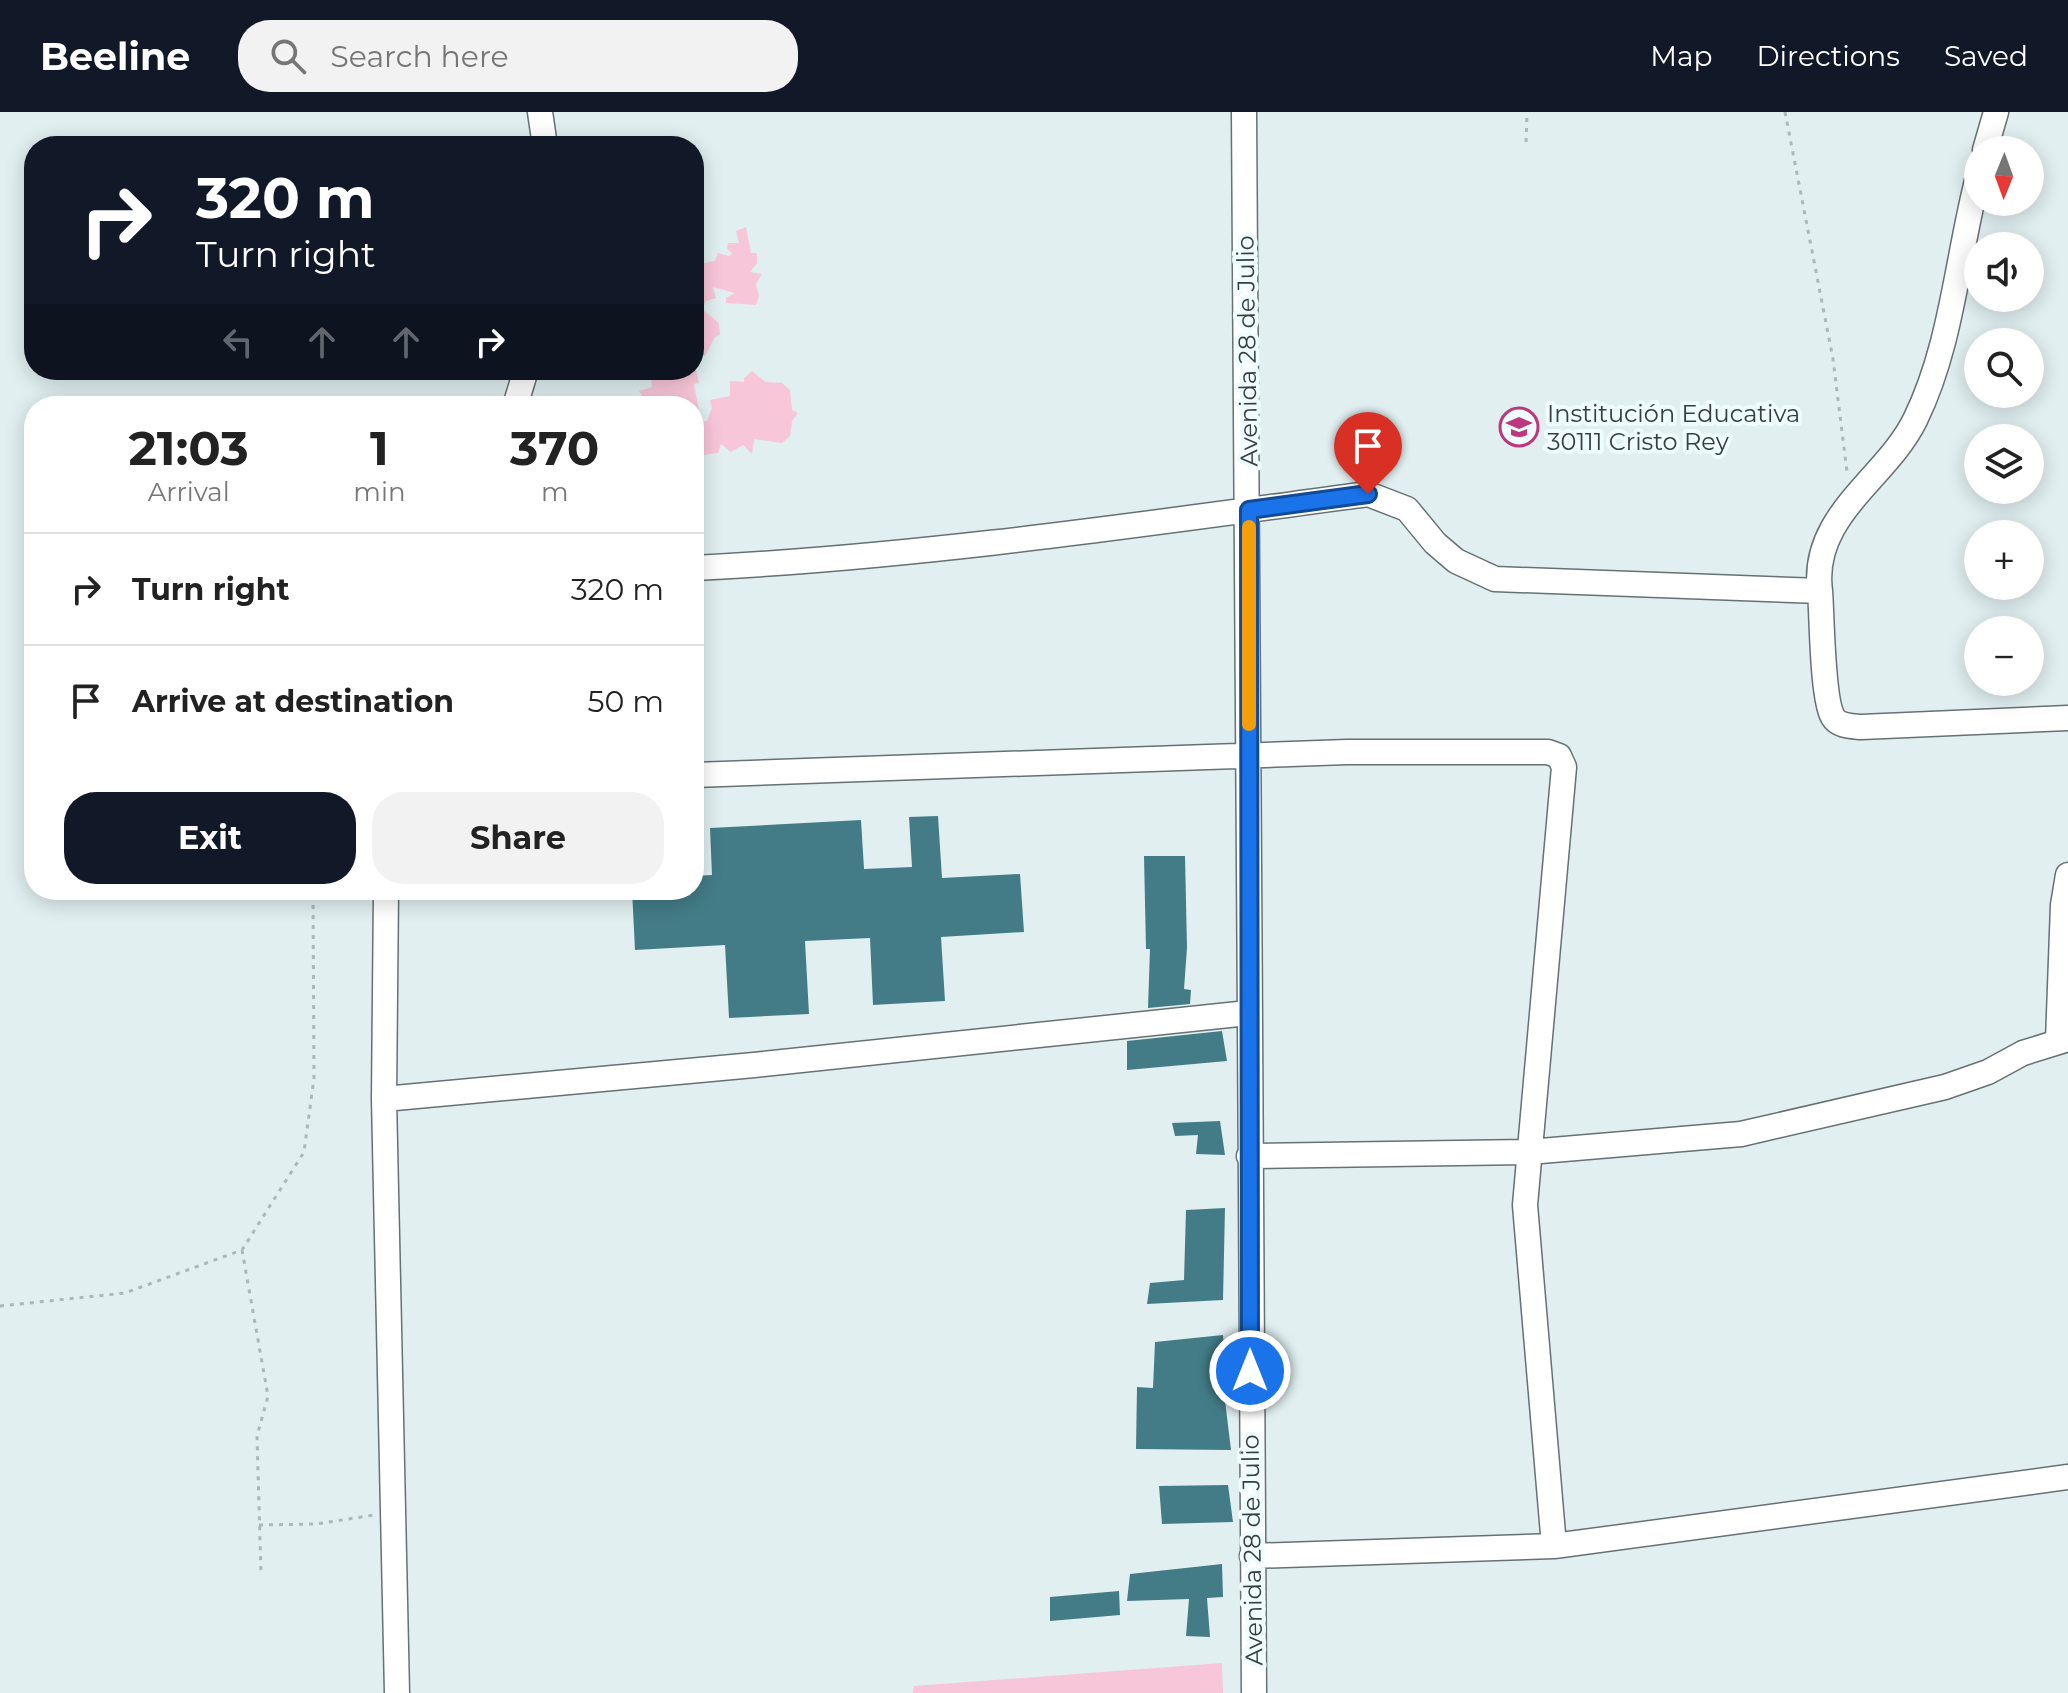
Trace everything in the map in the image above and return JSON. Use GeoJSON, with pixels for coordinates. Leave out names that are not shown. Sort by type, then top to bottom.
{"type":"FeatureCollection","features":[{"type":"Feature","properties":{"kind":"street"},"geometry":{"type":"LineString","coordinates":[[540,112],[544,136]]}},
{"type":"Feature","properties":{"kind":"street","name":"Avenida 28 de Julio"},"geometry":{"type":"LineString","coordinates":[[1244,112],[1249,510],[1248,1013],[1254,1693]]}},
{"type":"Feature","properties":{"kind":"street"},"geometry":{"type":"LineString","coordinates":[[1989,136],[1996,112]]}},
{"type":"Feature","properties":{"kind":"street"},"geometry":{"type":"LineString","coordinates":[[1969,216],[1933,378],[1914,422],[1891,458],[1851,500],[1830,531],[1820,559],[1831,715],[1839,724],[1861,727],[2068,718]]}},
{"type":"Feature","properties":{"kind":"street"},"geometry":{"type":"LineString","coordinates":[[704,567],[826,561],[1368,494],[1407,509],[1435,543],[1456,561],[1495,579],[1820,591]]}},
{"type":"Feature","properties":{"kind":"street"},"geometry":{"type":"LineString","coordinates":[[704,775],[1249,758],[1347,752],[1548,752],[1559,756],[1564,767],[1525,1205],[1554,1546]]}},
{"type":"Feature","properties":{"kind":"street"},"geometry":{"type":"LineString","coordinates":[[1249,1156],[1529,1152],[1741,1134],[1945,1087],[2063,1040],[2063,905],[2068,875]]}},
{"type":"Feature","properties":{"kind":"street"},"geometry":{"type":"LineString","coordinates":[[386,900],[384,1099],[397,1693]]}},
{"type":"Feature","properties":{"kind":"street"},"geometry":{"type":"LineString","coordinates":[[384,1099],[754,1065],[1248,1013]]}},
{"type":"Feature","properties":{"kind":"street"},"geometry":{"type":"LineString","coordinates":[[1252,1556],[1554,1546],[2068,1477]]}},
{"type":"Feature","properties":{"kind":"path"},"geometry":{"type":"LineString","coordinates":[[1526,142],[1527,112]]}},
{"type":"Feature","properties":{"kind":"path"},"geometry":{"type":"LineString","coordinates":[[1785,112],[1833,359],[1851,500]]}},
{"type":"Feature","properties":{"kind":"path"},"geometry":{"type":"LineString","coordinates":[[0,1306],[125,1293],[242,1250],[304,1152],[314,1078],[313,900]]}},
{"type":"Feature","properties":{"kind":"path"},"geometry":{"type":"LineString","coordinates":[[242,1250],[268,1396],[257,1436],[261,1574]]}},
{"type":"Feature","properties":{"kind":"path"},"geometry":{"type":"LineString","coordinates":[[259,1525],[316,1524],[393,1512]]}},
{"type":"Feature","properties":{"kind":"shaded area"},"geometry":{"type":"Polygon","coordinates":[[[746,227],[751,253],[757,253],[757,263],[750,272],[762,274],[756,284],[759,296],[756,305],[726,303],[726,298],[735,293],[713,287],[716,298],[706,301],[704,305],[704,263],[715,261],[718,253],[729,256],[732,253],[727,249],[728,243],[739,243],[736,231],[746,227]]]}},
{"type":"Feature","properties":{"kind":"shaded area"},"geometry":{"type":"Polygon","coordinates":[[[704,311],[719,323],[720,335],[715,337],[705,356],[704,311]]]}},
{"type":"Feature","properties":{"kind":"shaded area"},"geometry":{"type":"Polygon","coordinates":[[[752,371],[766,382],[782,383],[790,390],[792,410],[798,413],[792,421],[790,436],[782,443],[754,439],[752,454],[743,445],[731,452],[721,444],[718,453],[704,455],[704,421],[707,421],[712,408],[710,400],[730,396],[730,381],[744,382],[752,371]]]}},
{"type":"Feature","properties":{"kind":"shaded area"},"geometry":{"type":"Polygon","coordinates":[[[651,380],[698,380],[699,383],[694,384],[696,396],[642,396],[639,391],[652,387],[651,380]]]}},
{"type":"Feature","properties":{"kind":"shaded area"},"geometry":{"type":"Polygon","coordinates":[[[1222,1663],[1223,1693],[913,1693],[914,1686],[1222,1663]]]}},
{"type":"Feature","properties":{"kind":"building"},"geometry":{"type":"Polygon","coordinates":[[[938,816],[942,878],[1020,874],[1024,932],[941,937],[945,1001],[873,1005],[870,938],[805,941],[809,1014],[729,1018],[725,945],[635,950],[632,900],[704,900],[704,875],[712,875],[710,828],[861,820],[864,869],[912,867],[909,817],[938,816]]]}},
{"type":"Feature","properties":{"kind":"building"},"geometry":{"type":"Polygon","coordinates":[[[1144,856],[1185,856],[1187,948],[1184,989],[1191,990],[1190,1004],[1148,1008],[1150,949],[1146,949],[1144,856]]]}},
{"type":"Feature","properties":{"kind":"building"},"geometry":{"type":"Polygon","coordinates":[[[1222,1031],[1227,1061],[1127,1070],[1127,1041],[1222,1031]]]}},
{"type":"Feature","properties":{"kind":"building"},"geometry":{"type":"Polygon","coordinates":[[[1220,1121],[1225,1155],[1196,1154],[1198,1135],[1175,1136],[1172,1123],[1220,1121]]]}},
{"type":"Feature","properties":{"kind":"building"},"geometry":{"type":"Polygon","coordinates":[[[1225,1208],[1223,1300],[1147,1304],[1150,1283],[1184,1280],[1186,1210],[1225,1208]]]}},
{"type":"Feature","properties":{"kind":"building"},"geometry":{"type":"Polygon","coordinates":[[[1223,1335],[1226,1385],[1223,1384],[1231,1450],[1136,1449],[1137,1387],[1153,1388],[1155,1342],[1223,1335]]]}},
{"type":"Feature","properties":{"kind":"building"},"geometry":{"type":"Polygon","coordinates":[[[1228,1485],[1233,1522],[1162,1524],[1159,1486],[1228,1485]]]}},
{"type":"Feature","properties":{"kind":"building"},"geometry":{"type":"Polygon","coordinates":[[[1222,1564],[1223,1597],[1207,1598],[1210,1637],[1186,1636],[1189,1599],[1127,1601],[1130,1574],[1222,1564]]]}},
{"type":"Feature","properties":{"kind":"building"},"geometry":{"type":"Polygon","coordinates":[[[1119,1591],[1120,1615],[1050,1621],[1050,1597],[1119,1591]]]}},
{"type":"Feature","properties":{"kind":"slow traffic"},"geometry":{"type":"LineString","coordinates":[[1249,527],[1249,724]]}},
{"type":"Feature","properties":{"kind":"place","name":"Institución Educativa 30111 Cristo Rey"},"geometry":{"type":"Point","coordinates":[1519,427]}},
{"type":"Feature","properties":{"kind":"route"},"geometry":{"type":"LineString","coordinates":[[1250,1371],[1249,510],[1368,494]]}}]}
